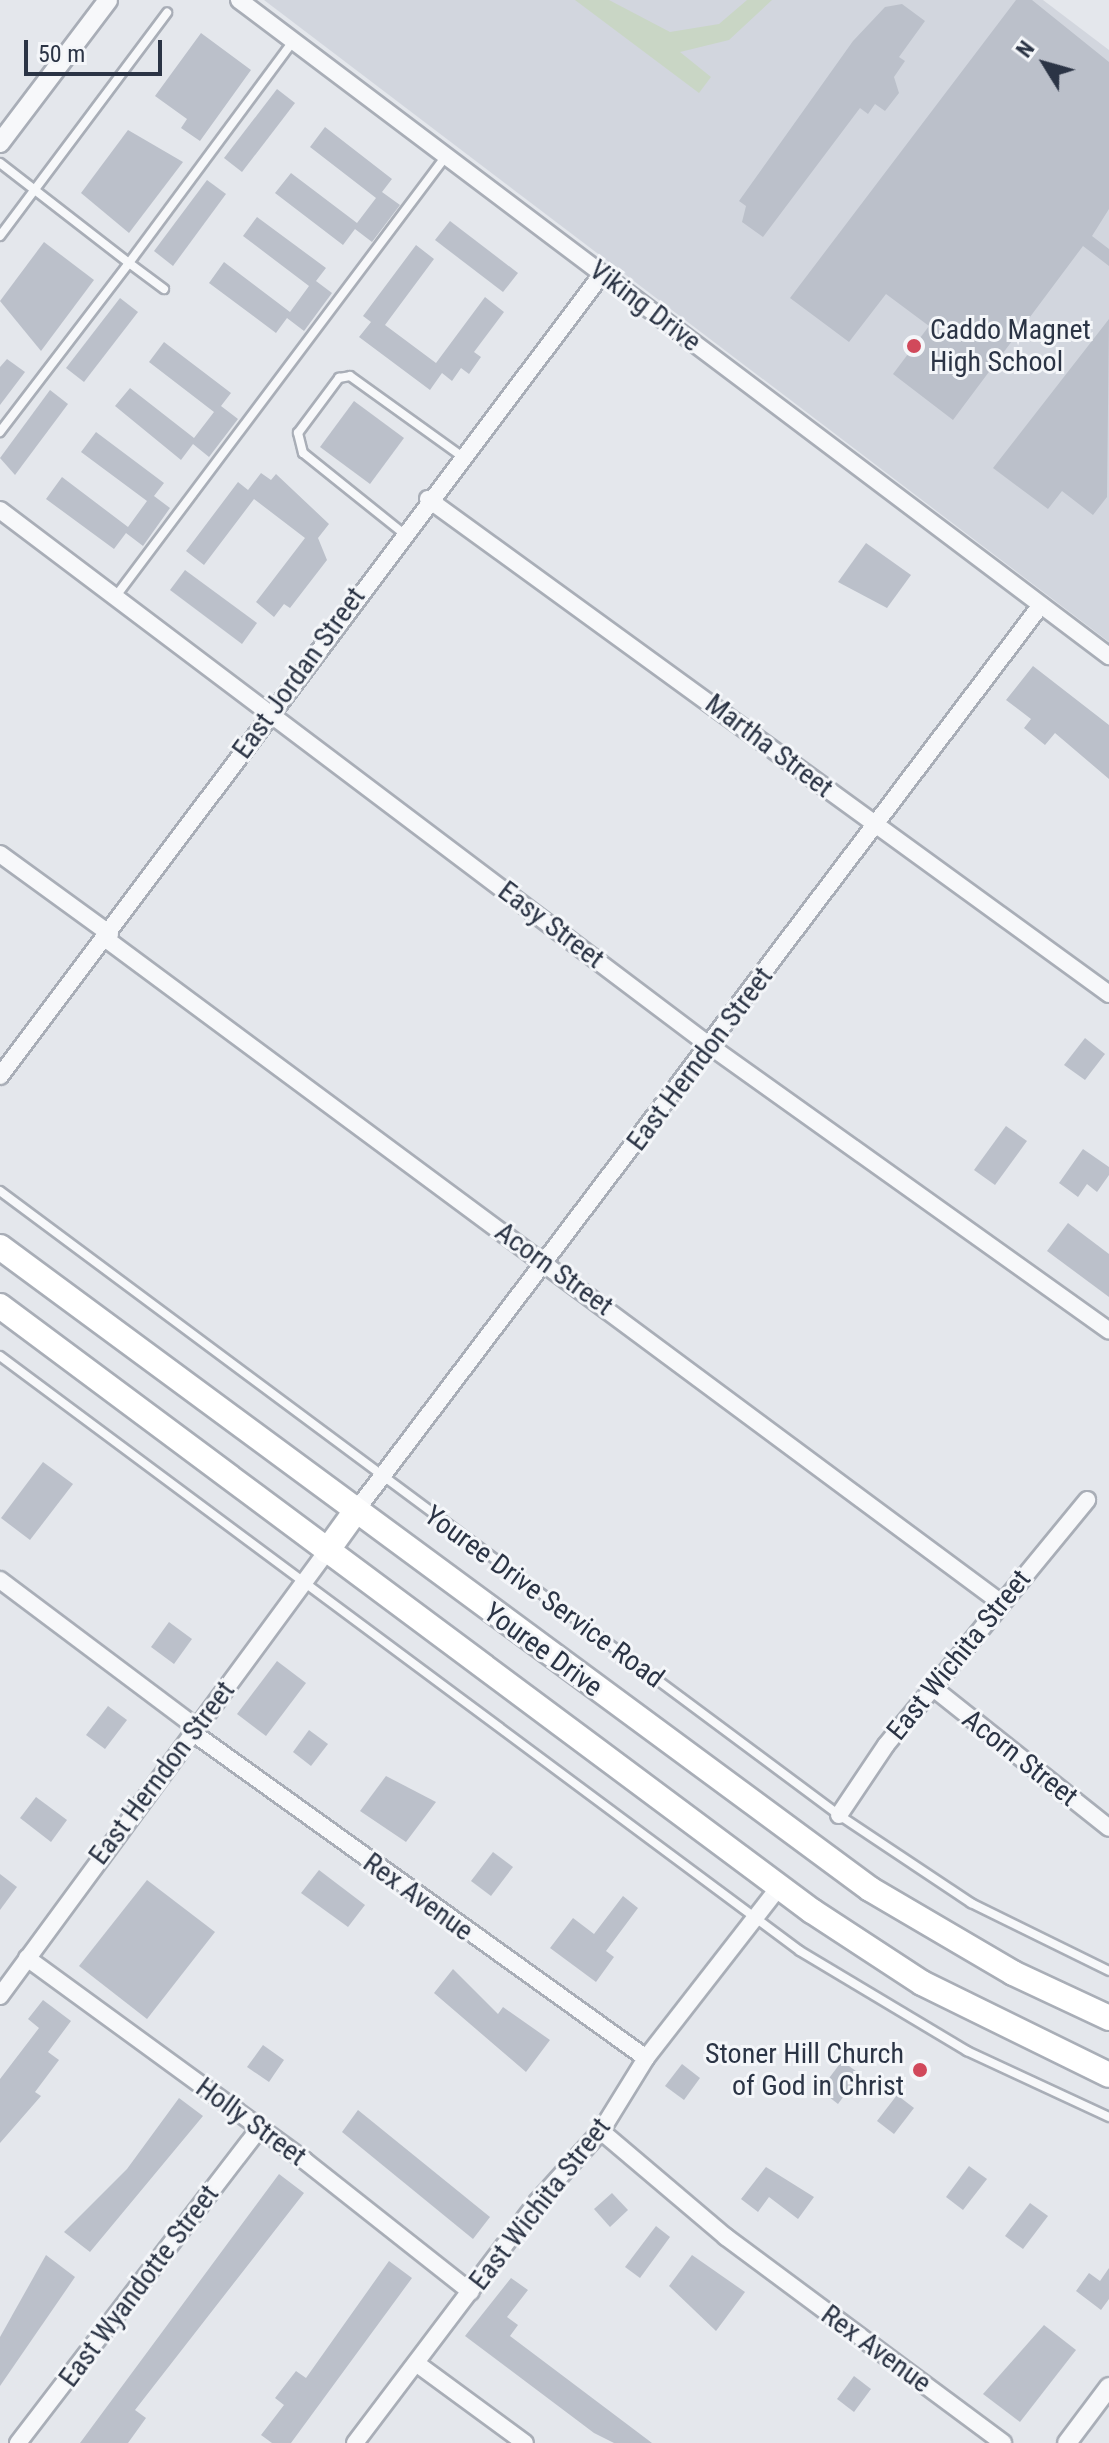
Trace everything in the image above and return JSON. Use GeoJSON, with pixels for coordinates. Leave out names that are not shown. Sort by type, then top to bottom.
{"type":"FeatureCollection","features":[{"type":"Feature","properties":{"kind":"main road","name":"Youree Drive"},"geometry":{"type":"LineString","coordinates":[[0,1247],[355,1512],[870,1889],[1013,1973],[1109,2018]]}},
{"type":"Feature","properties":{"kind":"main road","name":"Youree Drive"},"geometry":{"type":"LineString","coordinates":[[0,1306],[779,1887],[922,1983],[1109,2075]]}},
{"type":"Feature","properties":{"kind":"main road"},"geometry":{"type":"LineString","coordinates":[[327,1551],[355,1512]]}},
{"type":"Feature","properties":{"kind":"street"},"geometry":{"type":"LineString","coordinates":[[0,143],[108,0]]}},
{"type":"Feature","properties":{"kind":"street","name":"Viking Drive"},"geometry":{"type":"LineString","coordinates":[[239,0],[1109,656]]}},
{"type":"Feature","properties":{"kind":"street","name":"East Jordan Street"},"geometry":{"type":"LineString","coordinates":[[0,1076],[108,936],[460,455],[602,274]]}},
{"type":"Feature","properties":{"kind":"street","name":"Martha Street"},"geometry":{"type":"LineString","coordinates":[[428,499],[1109,994]]}},
{"type":"Feature","properties":{"kind":"street","name":"Easy Street"},"geometry":{"type":"LineString","coordinates":[[0,510],[710,1046],[1109,1331]]}},
{"type":"Feature","properties":{"kind":"street","name":"East Herndon Street"},"geometry":{"type":"LineString","coordinates":[[355,1512],[875,826],[1046,609]]}},
{"type":"Feature","properties":{"kind":"street","name":"Acorn Street"},"geometry":{"type":"LineString","coordinates":[[0,854],[1000,1602]]}},
{"type":"Feature","properties":{"kind":"street","name":"East Wichita Street"},"geometry":{"type":"LineString","coordinates":[[839,1815],[932,1687],[1087,1500]]}},
{"type":"Feature","properties":{"kind":"street","name":"East Herndon Street"},"geometry":{"type":"LineString","coordinates":[[0,1996],[327,1551]]}},
{"type":"Feature","properties":{"kind":"street","name":"Rex Avenue"},"geometry":{"type":"LineString","coordinates":[[0,1580],[194,1730],[646,2058]]}},
{"type":"Feature","properties":{"kind":"street","name":"Acorn Street"},"geometry":{"type":"LineString","coordinates":[[932,1687],[1109,1828]]}},
{"type":"Feature","properties":{"kind":"street","name":"East Wichita Street"},"geometry":{"type":"LineString","coordinates":[[355,2443],[537,2202],[601,2131],[646,2058],[757,1921],[779,1887]]}},
{"type":"Feature","properties":{"kind":"street","name":"Holly Street"},"geometry":{"type":"LineString","coordinates":[[27,1958],[260,2128],[471,2292]]}},
{"type":"Feature","properties":{"kind":"street","name":"East Wyandotte Street"},"geometry":{"type":"LineString","coordinates":[[18,2443],[260,2128]]}},
{"type":"Feature","properties":{"kind":"street","name":"Rex Avenue"},"geometry":{"type":"LineString","coordinates":[[601,2131],[726,2237],[1003,2443]]}},
{"type":"Feature","properties":{"kind":"street"},"geometry":{"type":"LineString","coordinates":[[416,2363],[525,2443]]}},
{"type":"Feature","properties":{"kind":"street"},"geometry":{"type":"LineString","coordinates":[[1067,2443],[1109,2387]]}},
{"type":"Feature","properties":{"kind":"lane"},"geometry":{"type":"LineString","coordinates":[[0,236],[167,13]]}},
{"type":"Feature","properties":{"kind":"lane"},"geometry":{"type":"LineString","coordinates":[[0,432],[293,41]]}},
{"type":"Feature","properties":{"kind":"lane"},"geometry":{"type":"LineString","coordinates":[[116,596],[446,156]]}},
{"type":"Feature","properties":{"kind":"lane"},"geometry":{"type":"LineString","coordinates":[[0,163],[164,289]]}},
{"type":"Feature","properties":{"kind":"lane"},"geometry":{"type":"LineString","coordinates":[[403,533],[303,453],[298,433],[339,378],[350,376],[460,455]]}},
{"type":"Feature","properties":{"kind":"lane","name":"Youree Drive Service Road"},"geometry":{"type":"LineString","coordinates":[[0,1191],[839,1815],[971,1903],[1109,1971]]}},
{"type":"Feature","properties":{"kind":"lane"},"geometry":{"type":"LineString","coordinates":[[0,1356],[757,1921],[918,2024],[1109,2117]]}},
{"type":"Feature","properties":{"kind":"shaded area","name":"Caddo Magnet High School"},"geometry":{"type":"Polygon","coordinates":[[[264,0],[1043,0],[1109,50],[1109,642],[264,0]]]}},
{"type":"Feature","properties":{"kind":"green space"},"geometry":{"type":"Polygon","coordinates":[[[575,0],[609,0],[670,32],[719,24],[747,0],[772,0],[729,40],[680,52],[711,77],[699,93],[575,0]]]}},
{"type":"Feature","properties":{"kind":"building"},"geometry":{"type":"Polygon","coordinates":[[[1016,0],[1032,0],[1109,62],[1109,209],[1092,236],[1109,249],[1109,266],[1083,246],[953,420],[893,374],[929,326],[886,294],[849,342],[790,298],[1016,0]]]}},
{"type":"Feature","properties":{"kind":"building"},"geometry":{"type":"Polygon","coordinates":[[[902,4],[925,21],[899,57],[905,61],[894,77],[899,93],[885,111],[875,104],[868,114],[860,108],[763,237],[742,222],[746,206],[739,201],[853,41],[885,7],[902,4]]]}},
{"type":"Feature","properties":{"kind":"building"},"geometry":{"type":"Polygon","coordinates":[[[201,33],[251,70],[200,141],[181,128],[187,119],[155,96],[201,33]]]}},
{"type":"Feature","properties":{"kind":"building"},"geometry":{"type":"Polygon","coordinates":[[[277,89],[295,103],[242,172],[224,158],[277,89]]]}},
{"type":"Feature","properties":{"kind":"building"},"geometry":{"type":"Polygon","coordinates":[[[325,127],[392,179],[382,192],[400,205],[372,242],[355,229],[343,245],[275,193],[291,173],[357,223],[376,198],[310,147],[325,127]]]}},
{"type":"Feature","properties":{"kind":"building"},"geometry":{"type":"Polygon","coordinates":[[[128,130],[183,162],[129,233],[81,193],[128,130]]]}},
{"type":"Feature","properties":{"kind":"building"},"geometry":{"type":"Polygon","coordinates":[[[207,180],[226,194],[173,266],[154,251],[207,180]]]}},
{"type":"Feature","properties":{"kind":"building"},"geometry":{"type":"Polygon","coordinates":[[[257,217],[326,268],[316,281],[332,293],[304,331],[287,318],[276,333],[209,283],[224,262],[290,312],[309,286],[243,236],[257,217]]]}},
{"type":"Feature","properties":{"kind":"building"},"geometry":{"type":"Polygon","coordinates":[[[450,221],[518,273],[503,292],[435,240],[450,221]]]}},
{"type":"Feature","properties":{"kind":"building"},"geometry":{"type":"Polygon","coordinates":[[[44,242],[94,280],[41,351],[0,301],[44,242]]]}},
{"type":"Feature","properties":{"kind":"building"},"geometry":{"type":"Polygon","coordinates":[[[416,245],[434,259],[385,325],[436,363],[485,297],[504,312],[474,352],[481,357],[469,374],[461,368],[452,381],[442,373],[430,390],[359,337],[371,322],[363,316],[416,245]]]}},
{"type":"Feature","properties":{"kind":"building"},"geometry":{"type":"Polygon","coordinates":[[[120,298],[138,312],[84,382],[66,368],[120,298]]]}},
{"type":"Feature","properties":{"kind":"building"},"geometry":{"type":"Polygon","coordinates":[[[1109,319],[1107,497],[1093,515],[1062,491],[1048,509],[993,468],[1109,319]]]}},
{"type":"Feature","properties":{"kind":"building"},"geometry":{"type":"Polygon","coordinates":[[[164,342],[231,393],[221,406],[238,419],[209,457],[193,444],[181,460],[115,406],[130,388],[194,438],[214,412],[149,362],[164,342]]]}},
{"type":"Feature","properties":{"kind":"building"},"geometry":{"type":"Polygon","coordinates":[[[7,359],[25,372],[0,405],[0,367],[7,359]]]}},
{"type":"Feature","properties":{"kind":"building"},"geometry":{"type":"Polygon","coordinates":[[[50,390],[68,404],[15,475],[0,458],[50,390]]]}},
{"type":"Feature","properties":{"kind":"building"},"geometry":{"type":"Polygon","coordinates":[[[354,401],[404,438],[370,484],[320,447],[354,401]]]}},
{"type":"Feature","properties":{"kind":"building"},"geometry":{"type":"Polygon","coordinates":[[[96,432],[164,483],[154,496],[170,508],[143,546],[126,533],[114,549],[46,499],[62,477],[128,527],[147,501],[81,452],[96,432]]]}},
{"type":"Feature","properties":{"kind":"building"},"geometry":{"type":"Polygon","coordinates":[[[261,473],[271,480],[276,474],[329,524],[318,538],[327,560],[290,608],[284,604],[274,617],[256,602],[305,538],[254,499],[204,565],[186,551],[238,482],[248,490],[261,473]]]}},
{"type":"Feature","properties":{"kind":"building"},"geometry":{"type":"Polygon","coordinates":[[[866,543],[911,575],[887,608],[838,582],[866,543]]]}},
{"type":"Feature","properties":{"kind":"building"},"geometry":{"type":"Polygon","coordinates":[[[185,570],[257,623],[242,644],[170,590],[185,570]]]}},
{"type":"Feature","properties":{"kind":"building"},"geometry":{"type":"Polygon","coordinates":[[[1033,666],[1109,725],[1109,779],[1055,733],[1045,745],[1024,728],[1031,719],[1006,700],[1033,666]]]}},
{"type":"Feature","properties":{"kind":"building"},"geometry":{"type":"Polygon","coordinates":[[[1085,1038],[1105,1054],[1085,1080],[1064,1065],[1085,1038]]]}},
{"type":"Feature","properties":{"kind":"building"},"geometry":{"type":"Polygon","coordinates":[[[1006,1126],[1027,1141],[995,1185],[974,1170],[1006,1126]]]}},
{"type":"Feature","properties":{"kind":"building"},"geometry":{"type":"Polygon","coordinates":[[[1083,1149],[1109,1167],[1109,1175],[1097,1192],[1087,1184],[1078,1197],[1059,1183],[1083,1149]]]}},
{"type":"Feature","properties":{"kind":"building"},"geometry":{"type":"Polygon","coordinates":[[[1068,1223],[1109,1254],[1109,1297],[1047,1251],[1068,1223]]]}},
{"type":"Feature","properties":{"kind":"building"},"geometry":{"type":"Polygon","coordinates":[[[43,1462],[73,1484],[30,1540],[1,1518],[43,1462]]]}},
{"type":"Feature","properties":{"kind":"building"},"geometry":{"type":"Polygon","coordinates":[[[169,1622],[192,1639],[174,1664],[151,1647],[169,1622]]]}},
{"type":"Feature","properties":{"kind":"building"},"geometry":{"type":"Polygon","coordinates":[[[277,1661],[306,1683],[266,1736],[237,1714],[277,1661]]]}},
{"type":"Feature","properties":{"kind":"building"},"geometry":{"type":"Polygon","coordinates":[[[108,1706],[127,1720],[105,1749],[86,1735],[108,1706]]]}},
{"type":"Feature","properties":{"kind":"building"},"geometry":{"type":"Polygon","coordinates":[[[309,1730],[328,1744],[311,1766],[293,1752],[309,1730]]]}},
{"type":"Feature","properties":{"kind":"building"},"geometry":{"type":"Polygon","coordinates":[[[386,1776],[436,1802],[406,1842],[360,1811],[386,1776]]]}},
{"type":"Feature","properties":{"kind":"building"},"geometry":{"type":"Polygon","coordinates":[[[36,1797],[67,1820],[51,1842],[20,1818],[36,1797]]]}},
{"type":"Feature","properties":{"kind":"building"},"geometry":{"type":"Polygon","coordinates":[[[493,1852],[513,1867],[491,1896],[471,1881],[493,1852]]]}},
{"type":"Feature","properties":{"kind":"building"},"geometry":{"type":"Polygon","coordinates":[[[319,1870],[365,1905],[348,1927],[301,1893],[319,1870]]]}},
{"type":"Feature","properties":{"kind":"building"},"geometry":{"type":"Polygon","coordinates":[[[0,1874],[17,1887],[0,1910],[0,1874]]]}},
{"type":"Feature","properties":{"kind":"building"},"geometry":{"type":"Polygon","coordinates":[[[147,1880],[215,1932],[147,2019],[79,1966],[147,1880]]]}},
{"type":"Feature","properties":{"kind":"building"},"geometry":{"type":"Polygon","coordinates":[[[623,1896],[638,1908],[606,1951],[614,1957],[596,1982],[550,1948],[573,1918],[594,1934],[623,1896]]]}},
{"type":"Feature","properties":{"kind":"building"},"geometry":{"type":"Polygon","coordinates":[[[453,1969],[498,2014],[503,2007],[550,2040],[526,2072],[434,1993],[453,1969]]]}},
{"type":"Feature","properties":{"kind":"building"},"geometry":{"type":"Polygon","coordinates":[[[43,2000],[71,2021],[48,2052],[59,2060],[35,2092],[41,2096],[0,2143],[0,2079],[39,2028],[28,2019],[43,2000]]]}},
{"type":"Feature","properties":{"kind":"building"},"geometry":{"type":"Polygon","coordinates":[[[263,2045],[284,2060],[269,2082],[247,2067],[263,2045]]]}},
{"type":"Feature","properties":{"kind":"building"},"geometry":{"type":"Polygon","coordinates":[[[842,2061],[860,2074],[838,2104],[820,2090],[842,2061]]]}},
{"type":"Feature","properties":{"kind":"building"},"geometry":{"type":"Polygon","coordinates":[[[682,2064],[700,2078],[684,2100],[665,2086],[682,2064]]]}},
{"type":"Feature","properties":{"kind":"building"},"geometry":{"type":"Polygon","coordinates":[[[897,2095],[914,2108],[894,2134],[877,2121],[897,2095]]]}},
{"type":"Feature","properties":{"kind":"building"},"geometry":{"type":"Polygon","coordinates":[[[179,2098],[203,2116],[90,2252],[64,2232],[127,2169],[179,2098]]]}},
{"type":"Feature","properties":{"kind":"building"},"geometry":{"type":"Polygon","coordinates":[[[358,2110],[490,2217],[473,2239],[342,2132],[358,2110]]]}},
{"type":"Feature","properties":{"kind":"building"},"geometry":{"type":"Polygon","coordinates":[[[969,2166],[987,2179],[963,2210],[946,2197],[969,2166]]]}},
{"type":"Feature","properties":{"kind":"building"},"geometry":{"type":"Polygon","coordinates":[[[766,2167],[814,2197],[798,2219],[769,2197],[758,2212],[741,2199],[766,2167]]]}},
{"type":"Feature","properties":{"kind":"building"},"geometry":{"type":"Polygon","coordinates":[[[279,2174],[304,2193],[135,2410],[146,2418],[128,2443],[80,2443],[279,2174]]]}},
{"type":"Feature","properties":{"kind":"building"},"geometry":{"type":"Polygon","coordinates":[[[612,2193],[628,2210],[610,2227],[594,2209],[612,2193]]]}},
{"type":"Feature","properties":{"kind":"building"},"geometry":{"type":"Polygon","coordinates":[[[1030,2203],[1048,2216],[1023,2249],[1005,2236],[1030,2203]]]}},
{"type":"Feature","properties":{"kind":"building"},"geometry":{"type":"Polygon","coordinates":[[[656,2226],[670,2237],[640,2278],[625,2267],[656,2226]]]}},
{"type":"Feature","properties":{"kind":"building"},"geometry":{"type":"Polygon","coordinates":[[[46,2255],[75,2277],[0,2386],[0,2337],[46,2255]]]}},
{"type":"Feature","properties":{"kind":"building"},"geometry":{"type":"Polygon","coordinates":[[[692,2255],[745,2292],[716,2331],[669,2286],[692,2255]]]}},
{"type":"Feature","properties":{"kind":"building"},"geometry":{"type":"Polygon","coordinates":[[[389,2261],[412,2278],[291,2443],[272,2443],[261,2435],[284,2405],[275,2398],[296,2371],[306,2378],[389,2261]]]}},
{"type":"Feature","properties":{"kind":"building"},"geometry":{"type":"Polygon","coordinates":[[[1109,2268],[1109,2299],[1101,2310],[1076,2291],[1089,2273],[1100,2281],[1109,2268]]]}},
{"type":"Feature","properties":{"kind":"building"},"geometry":{"type":"Polygon","coordinates":[[[511,2278],[528,2290],[507,2317],[518,2325],[510,2336],[652,2443],[614,2443],[594,2433],[465,2336],[511,2278]]]}},
{"type":"Feature","properties":{"kind":"building"},"geometry":{"type":"Polygon","coordinates":[[[1044,2325],[1076,2350],[1020,2422],[983,2394],[1044,2325]]]}},
{"type":"Feature","properties":{"kind":"building"},"geometry":{"type":"Polygon","coordinates":[[[854,2376],[871,2389],[854,2412],[837,2399],[854,2376]]]}},
{"type":"Feature","properties":{"kind":"place","name":"Caddo Magnet High School"},"geometry":{"type":"Point","coordinates":[914,346]}},
{"type":"Feature","properties":{"kind":"place","name":"Stoner Hill Church of God in Christ"},"geometry":{"type":"Point","coordinates":[920,2070]}}]}
